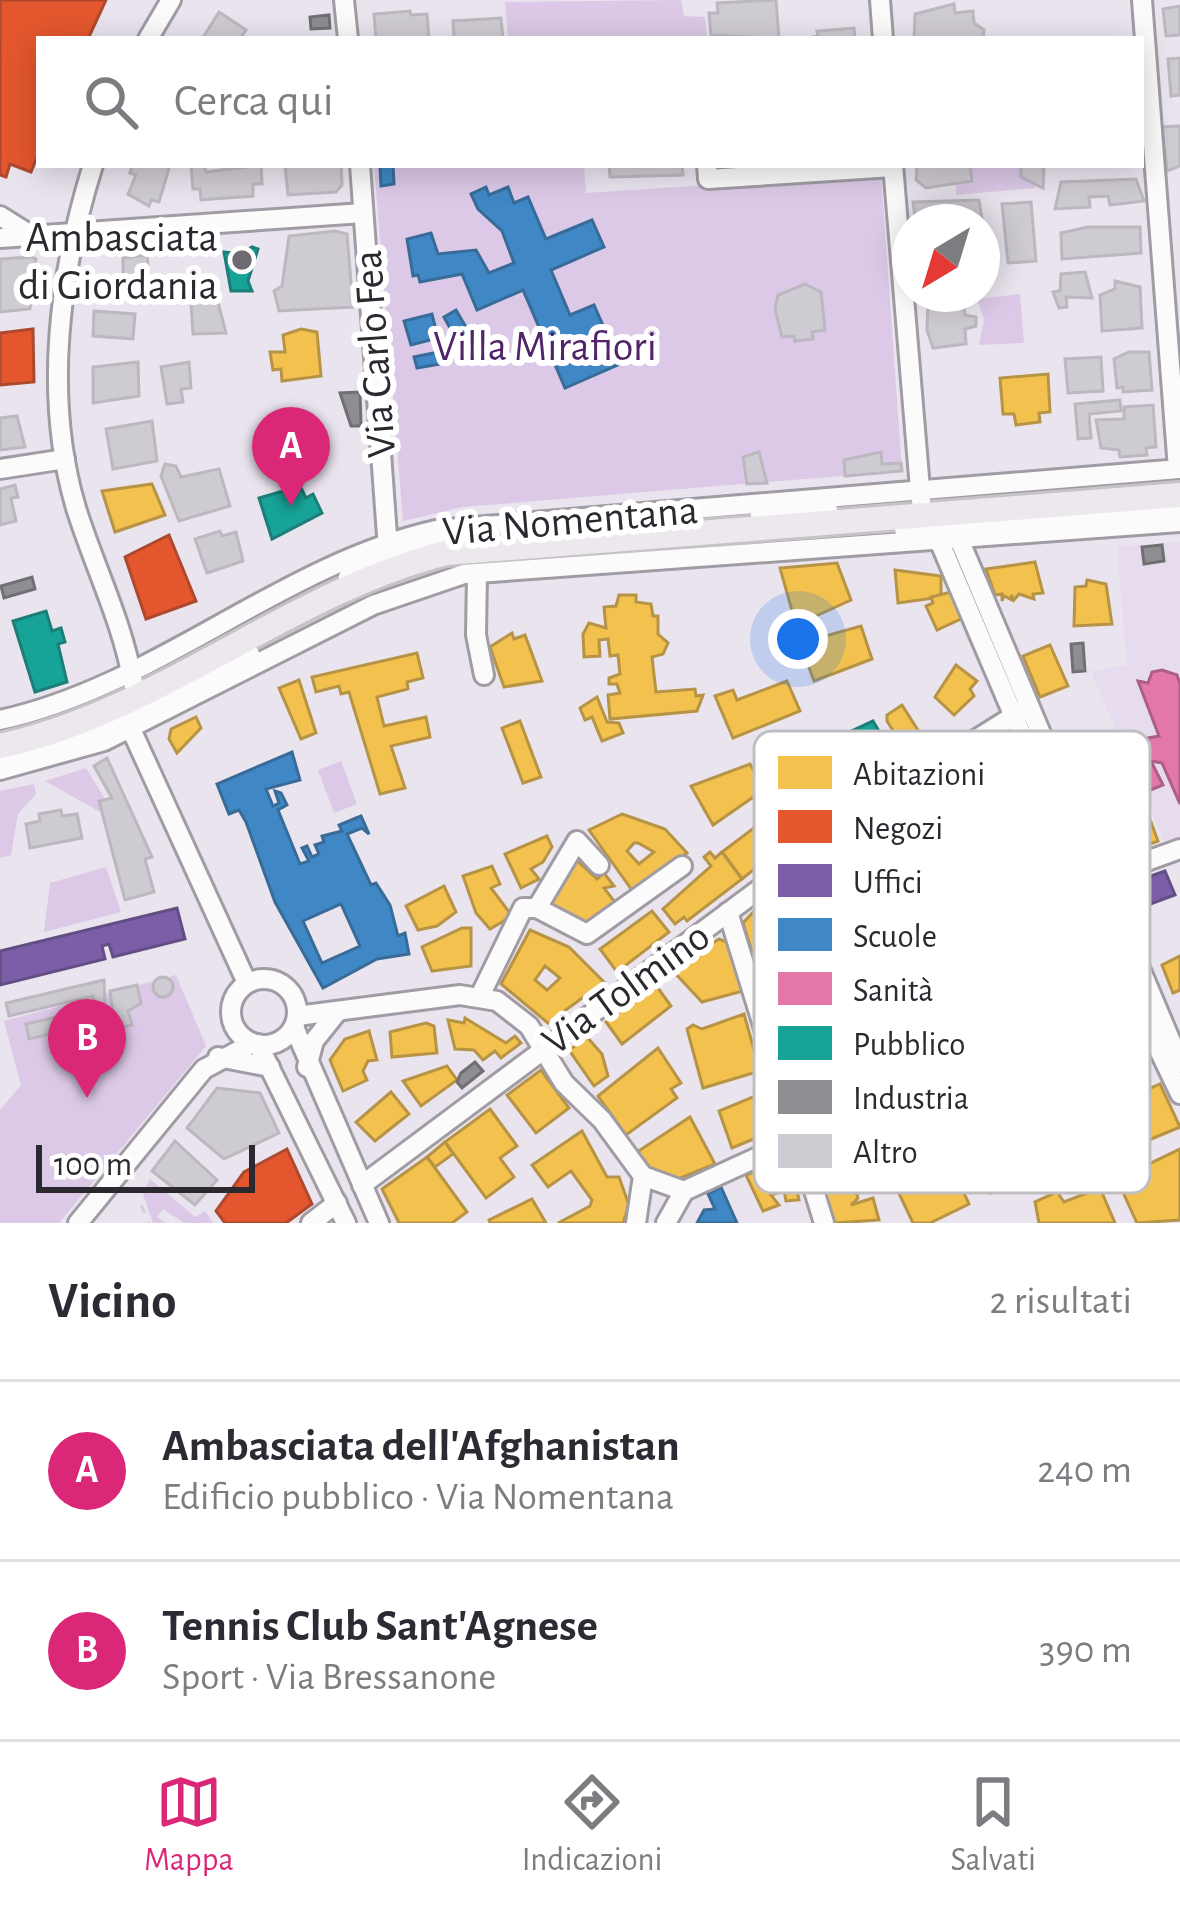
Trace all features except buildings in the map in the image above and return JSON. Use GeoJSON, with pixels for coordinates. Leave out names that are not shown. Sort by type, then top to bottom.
{"type":"FeatureCollection","features":[{"type":"Feature","properties":{"kind":"main road","name":"Via Nomentana"},"geometry":{"type":"LineString","coordinates":[[0,746],[133,701],[388,570],[476,548],[936,517],[1180,480]]}},
{"type":"Feature","properties":{"kind":"street"},"geometry":{"type":"LineString","coordinates":[[150,36],[171,0]]}},
{"type":"Feature","properties":{"kind":"street"},"geometry":{"type":"LineString","coordinates":[[344,0],[348,36]]}},
{"type":"Feature","properties":{"kind":"street"},"geometry":{"type":"LineString","coordinates":[[880,0],[883,36]]}},
{"type":"Feature","properties":{"kind":"street"},"geometry":{"type":"LineString","coordinates":[[1142,0],[1180,480]]}},
{"type":"Feature","properties":{"kind":"street"},"geometry":{"type":"LineString","coordinates":[[92,168],[75,235],[59,343],[65,459],[133,701],[247,982]]}},
{"type":"Feature","properties":{"kind":"street","name":"Via Carlo Fea"},"geometry":{"type":"LineString","coordinates":[[360,168],[388,570]]}},
{"type":"Feature","properties":{"kind":"street"},"geometry":{"type":"LineString","coordinates":[[707,168],[708,179],[865,168]]}},
{"type":"Feature","properties":{"kind":"street"},"geometry":{"type":"LineString","coordinates":[[893,168],[936,517],[1030,731]]}},
{"type":"Feature","properties":{"kind":"street"},"geometry":{"type":"LineString","coordinates":[[0,238],[364,213]]}},
{"type":"Feature","properties":{"kind":"street"},"geometry":{"type":"LineString","coordinates":[[0,215],[32,236]]}},
{"type":"Feature","properties":{"kind":"street"},"geometry":{"type":"LineString","coordinates":[[0,469],[65,459]]}},
{"type":"Feature","properties":{"kind":"street","name":"Via Nomentana"},"geometry":{"type":"LineString","coordinates":[[388,570],[477,573],[936,517],[1180,507]]}},
{"type":"Feature","properties":{"kind":"street","name":"Via Nomentana"},"geometry":{"type":"LineString","coordinates":[[936,517],[1180,522]]}},
{"type":"Feature","properties":{"kind":"street"},"geometry":{"type":"LineString","coordinates":[[477,573],[476,635],[484,675]]}},
{"type":"Feature","properties":{"kind":"street","name":"Via Nomentana"},"geometry":{"type":"LineString","coordinates":[[0,720],[74,699],[133,701]]}},
{"type":"Feature","properties":{"kind":"street","name":"Via Nomentana"},"geometry":{"type":"LineString","coordinates":[[0,734],[133,701]]}},
{"type":"Feature","properties":{"kind":"street","name":"Via Nomentana"},"geometry":{"type":"LineString","coordinates":[[0,757],[56,743],[133,701]]}},
{"type":"Feature","properties":{"kind":"street","name":"Via Nomentana"},"geometry":{"type":"LineString","coordinates":[[0,770],[77,751],[133,701]]}},
{"type":"Feature","properties":{"kind":"street","name":"Via Tolmino"},"geometry":{"type":"LineString","coordinates":[[989,731],[1021,711]]}},
{"type":"Feature","properties":{"kind":"street"},"geometry":{"type":"LineString","coordinates":[[537,908],[577,841],[599,866]]}},
{"type":"Feature","properties":{"kind":"street"},"geometry":{"type":"LineString","coordinates":[[1150,860],[1180,849]]}},
{"type":"Feature","properties":{"kind":"street"},"geometry":{"type":"LineString","coordinates":[[480,996],[523,908],[537,908],[590,933],[682,866]]}},
{"type":"Feature","properties":{"kind":"street","name":"Via Tolmino"},"geometry":{"type":"LineString","coordinates":[[362,1185],[754,893]]}},
{"type":"Feature","properties":{"kind":"street"},"geometry":{"type":"LineString","coordinates":[[728,912],[754,995]]}},
{"type":"Feature","properties":{"kind":"street"},"geometry":{"type":"LineString","coordinates":[[346,1223],[270,1067],[255,1044],[236,1028],[233,999],[247,982],[266,978],[283,984],[295,998],[295,1022],[307,1067],[379,1223]]}},
{"type":"Feature","properties":{"kind":"street"},"geometry":{"type":"LineString","coordinates":[[78,1223],[218,1057],[282,1040],[295,1022],[338,1011],[480,996],[514,1010],[569,1090],[602,1120],[643,1176],[683,1191]]}},
{"type":"Feature","properties":{"kind":"street"},"geometry":{"type":"LineString","coordinates":[[307,1067],[311,1046],[338,1011]]}},
{"type":"Feature","properties":{"kind":"street"},"geometry":{"type":"LineString","coordinates":[[1150,1011],[1180,1064]]}},
{"type":"Feature","properties":{"kind":"street"},"geometry":{"type":"LineString","coordinates":[[1150,1021],[1180,1094]]}},
{"type":"Feature","properties":{"kind":"street"},"geometry":{"type":"LineString","coordinates":[[218,1057],[270,1067]]}},
{"type":"Feature","properties":{"kind":"street"},"geometry":{"type":"LineString","coordinates":[[666,1223],[683,1191],[754,1159]]}},
{"type":"Feature","properties":{"kind":"street"},"geometry":{"type":"LineString","coordinates":[[636,1223],[643,1176]]}},
{"type":"Feature","properties":{"kind":"street"},"geometry":{"type":"LineString","coordinates":[[814,1193],[824,1223]]}},
{"type":"Feature","properties":{"kind":"street"},"geometry":{"type":"LineString","coordinates":[[311,1223],[337,1204]]}},
{"type":"Feature","properties":{"kind":"path"},"geometry":{"type":"LineString","coordinates":[[141,1205],[149,1223]]}},
{"type":"Feature","properties":{"kind":"shaded area"},"geometry":{"type":"Polygon","coordinates":[[[1180,542],[1180,842],[1167,848],[1150,808],[1150,731],[1117,731],[1091,671],[1127,665],[1117,546],[1180,542]]]}},
{"type":"Feature","properties":{"kind":"green space"},"geometry":{"type":"Polygon","coordinates":[[[681,0],[684,16],[705,17],[707,36],[508,36],[505,2],[681,0]]]}},
{"type":"Feature","properties":{"kind":"green space","name":"Villa Mirafiori"},"geometry":{"type":"Polygon","coordinates":[[[374,168],[584,168],[586,193],[881,174],[902,471],[463,507],[403,521],[374,168]]]}},
{"type":"Feature","properties":{"kind":"green space"},"geometry":{"type":"Polygon","coordinates":[[[966,168],[1021,168],[1021,176],[1035,180],[1035,188],[956,195],[956,184],[972,180],[966,168]]]}},
{"type":"Feature","properties":{"kind":"green space"},"geometry":{"type":"Polygon","coordinates":[[[1020,294],[1024,343],[979,345],[982,312],[1000,312],[1000,296],[1020,294]]]}},
{"type":"Feature","properties":{"kind":"green space"},"geometry":{"type":"Polygon","coordinates":[[[341,761],[357,804],[334,813],[318,770],[341,761]]]}},
{"type":"Feature","properties":{"kind":"green space"},"geometry":{"type":"Polygon","coordinates":[[[86,768],[105,799],[100,801],[102,813],[45,781],[86,768]]]}},
{"type":"Feature","properties":{"kind":"green space"},"geometry":{"type":"Polygon","coordinates":[[[34,784],[36,794],[18,814],[11,855],[0,858],[0,791],[34,784]]]}},
{"type":"Feature","properties":{"kind":"green space"},"geometry":{"type":"Polygon","coordinates":[[[106,867],[121,912],[44,932],[50,883],[106,867]]]}},
{"type":"Feature","properties":{"kind":"green space"},"geometry":{"type":"Polygon","coordinates":[[[176,975],[206,1046],[59,1223],[0,1223],[0,1110],[21,1085],[4,1021],[176,975]]]}},
{"type":"Feature","properties":{"kind":"green space"},"geometry":{"type":"Polygon","coordinates":[[[150,1179],[195,1217],[205,1211],[213,1223],[184,1223],[163,1209],[157,1217],[166,1223],[153,1223],[143,1194],[150,1179]]]}},
{"type":"Feature","properties":{"kind":"place","name":"Ambasciata di Giordania"},"geometry":{"type":"Point","coordinates":[242,260]}},
{"type":"Feature","properties":{"kind":"place","name":"Ambasciata dell'Afghanistan"},"geometry":{"type":"Point","coordinates":[291,506]}},
{"type":"Feature","properties":{"kind":"place","name":"Tennis Club Sant'Agnese"},"geometry":{"type":"Point","coordinates":[87,1098]}}]}
